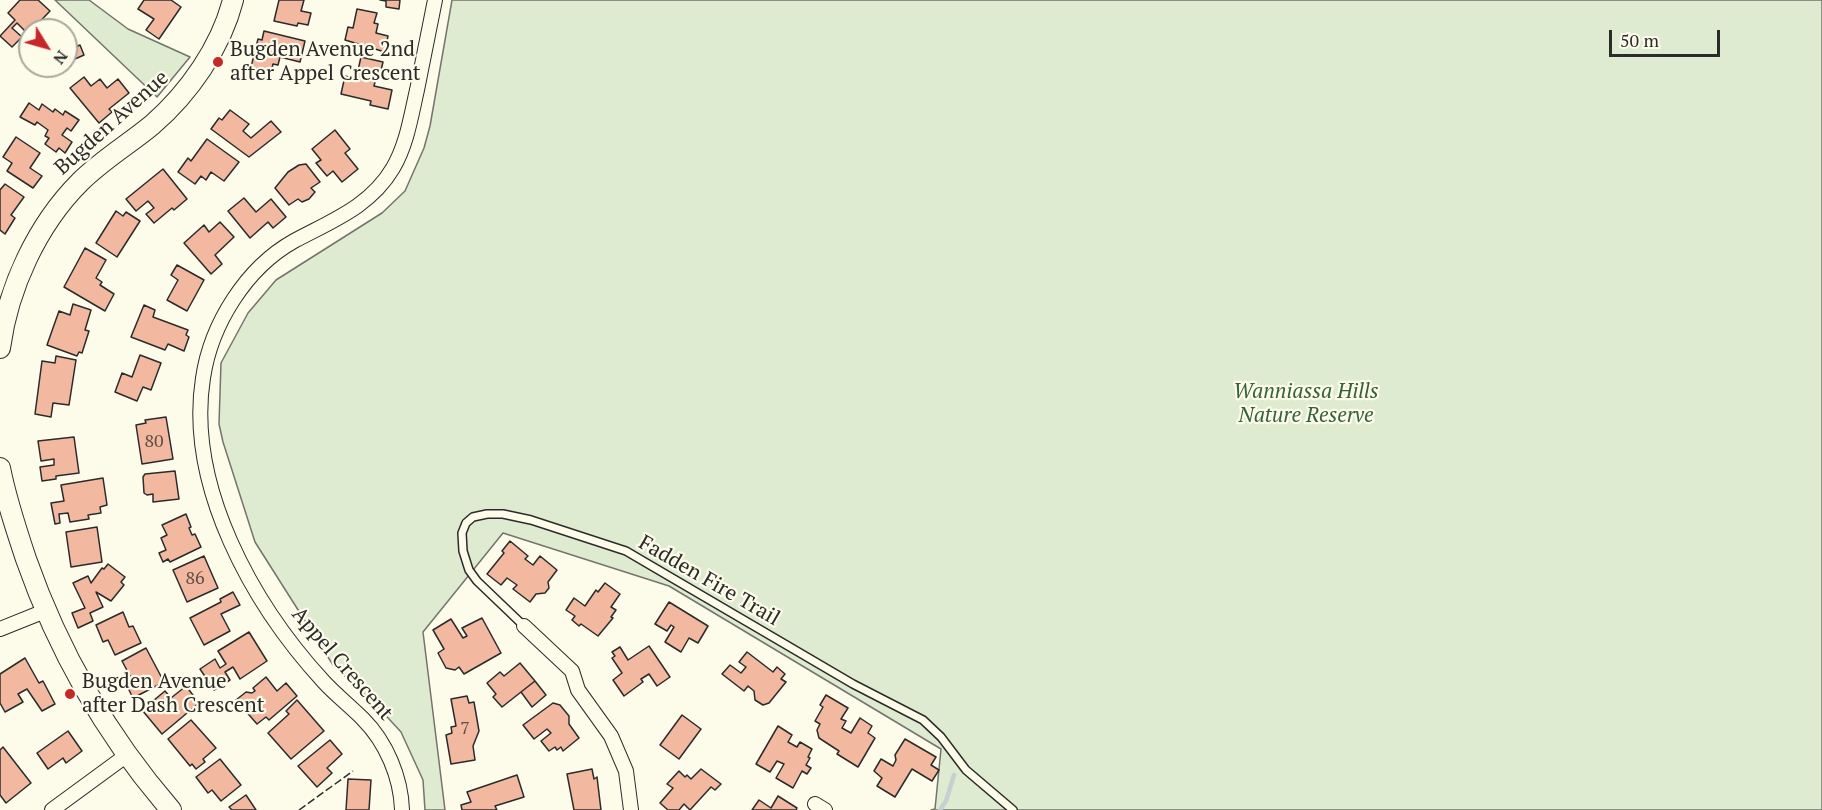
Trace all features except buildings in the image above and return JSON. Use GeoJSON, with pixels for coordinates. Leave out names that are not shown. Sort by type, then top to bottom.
{"type":"FeatureCollection","features":[{"type":"Feature","properties":{"kind":"street","name":"Bugden Avenue"},"geometry":{"type":"LineString","coordinates":[[0,348],[3,328],[15,287],[27,259],[50,219],[81,182],[153,124],[182,95],[209,56],[225,25],[233,0]]}},
{"type":"Feature","properties":{"kind":"street","name":"Appel Crescent"},"geometry":{"type":"LineString","coordinates":[[402,810],[399,784],[374,732],[325,683],[290,642],[260,598],[235,552],[216,504],[206,465],[200,416],[203,377],[212,341],[228,307],[250,278],[292,242],[340,219],[365,202],[393,168],[409,127],[435,0]]}},
{"type":"Feature","properties":{"kind":"street"},"geometry":{"type":"LineString","coordinates":[[0,468],[13,521],[45,611],[81,685],[127,755],[171,810]]}},
{"type":"Feature","properties":{"kind":"street"},"geometry":{"type":"LineString","coordinates":[[0,629],[45,611]]}},
{"type":"Feature","properties":{"kind":"street"},"geometry":{"type":"LineString","coordinates":[[524,626],[572,672],[578,690],[611,736],[626,771],[631,810]]}},
{"type":"Feature","properties":{"kind":"street"},"geometry":{"type":"LineString","coordinates":[[52,810],[127,755]]}},
{"type":"Feature","properties":{"kind":"lane","name":"Fadden Fire Trail"},"geometry":{"type":"LineString","coordinates":[[524,626],[477,581],[469,570],[462,533],[466,523],[473,517],[503,514],[531,520],[626,551],[853,684],[923,720],[941,737],[966,770],[1013,810]]}},
{"type":"Feature","properties":{"kind":"green space"},"geometry":{"type":"Polygon","coordinates":[[[55,0],[89,0],[128,29],[190,57],[157,97],[78,22],[78,18],[74,18],[55,0]]]}},
{"type":"Feature","properties":{"kind":"green space","name":"Wanniassa Hills Nature Reserve"},"geometry":{"type":"Polygon","coordinates":[[[452,0],[1822,0],[1822,810],[931,810],[935,809],[941,749],[669,586],[503,533],[423,632],[445,810],[425,810],[423,780],[401,732],[333,665],[255,542],[219,424],[221,363],[248,313],[276,280],[382,213],[405,191],[424,148],[430,126],[452,0]]]}},
{"type":"Feature","properties":{"kind":"waterway"},"geometry":{"type":"LineString","coordinates":[[940,810],[946,801],[954,775]]}},
{"type":"Feature","properties":{"kind":"fence"},"geometry":{"type":"LineString","coordinates":[[299,810],[353,771]]}},
{"type":"Feature","properties":{"kind":"place","name":"Bugden Avenue 2nd after Appel Crescent"},"geometry":{"type":"Point","coordinates":[218,62]}},
{"type":"Feature","properties":{"kind":"place","name":"Bugden Avenue after Dash Crescent"},"geometry":{"type":"Point","coordinates":[70,694]}}]}
